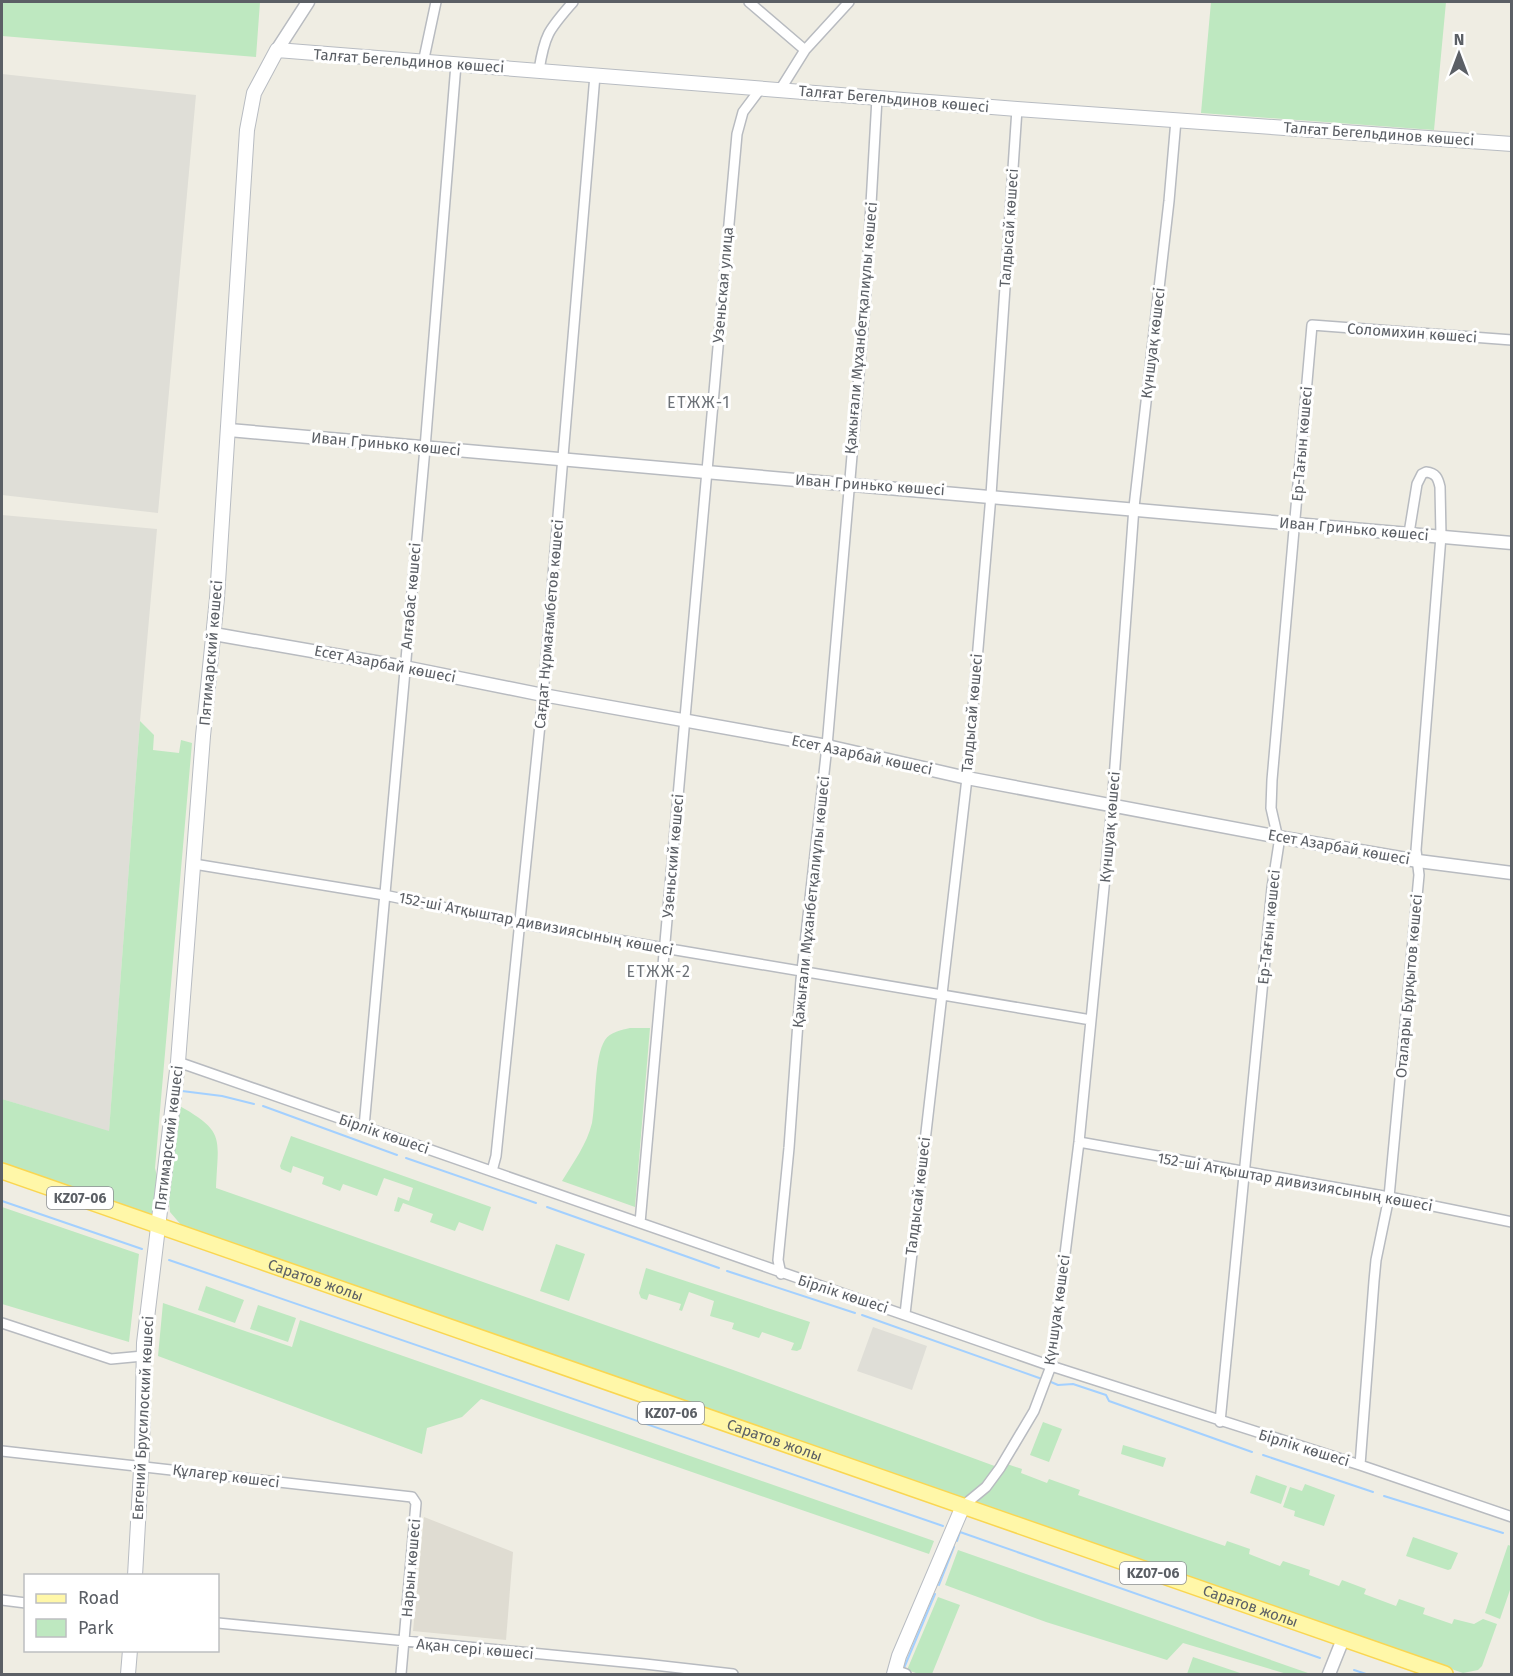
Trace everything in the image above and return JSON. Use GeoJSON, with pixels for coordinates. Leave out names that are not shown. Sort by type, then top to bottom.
{"type":"FeatureCollection","features":[{"type":"Feature","properties":{"kind":"main road","name":"Талғат Бегельдинов көшесі"},"geometry":{"type":"LineString","coordinates":[[277,50],[1017,109],[1512,144]]}},
{"type":"Feature","properties":{"kind":"main road","name":"Пятимарский көшесі"},"geometry":{"type":"LineString","coordinates":[[158,1230],[178,1062],[203,736],[214,634],[247,130],[252,98],[258,81],[277,50]]}},
{"type":"Feature","properties":{"kind":"main road","name":"Саратов жолы"},"geometry":{"type":"LineString","coordinates":[[2,1171],[158,1230]]}},
{"type":"Feature","properties":{"kind":"main road","name":"Саратов жолы"},"geometry":{"type":"LineString","coordinates":[[2,1179],[158,1230],[1341,1642],[1445,1674]]}},
{"type":"Feature","properties":{"kind":"main road","name":"Евгений Брусилоский көшесі"},"geometry":{"type":"LineString","coordinates":[[135,1574],[141,1465],[143,1356],[158,1230]]}},
{"type":"Feature","properties":{"kind":"main road"},"geometry":{"type":"LineString","coordinates":[[898,1673],[902,1649],[961,1510]]}},
{"type":"Feature","properties":{"kind":"main road","name":"Саратов жолы"},"geometry":{"type":"LineString","coordinates":[[1341,1642],[1422,1674]]}},
{"type":"Feature","properties":{"kind":"main road"},"geometry":{"type":"LineString","coordinates":[[128,1674],[130,1652]]}},
{"type":"Feature","properties":{"kind":"street"},"geometry":{"type":"LineString","coordinates":[[299,2],[299,15]]}},
{"type":"Feature","properties":{"kind":"street"},"geometry":{"type":"LineString","coordinates":[[277,50],[308,2]]}},
{"type":"Feature","properties":{"kind":"street"},"geometry":{"type":"LineString","coordinates":[[423,63],[436,2]]}},
{"type":"Feature","properties":{"kind":"street"},"geometry":{"type":"LineString","coordinates":[[539,70],[545,38],[573,2]]}},
{"type":"Feature","properties":{"kind":"street"},"geometry":{"type":"LineString","coordinates":[[749,2],[806,50]]}},
{"type":"Feature","properties":{"kind":"street"},"geometry":{"type":"LineString","coordinates":[[780,90],[806,50],[849,2]]}},
{"type":"Feature","properties":{"kind":"street","name":"Алғабас көшесі"},"geometry":{"type":"LineString","coordinates":[[364,1127],[425,448],[456,64]]}},
{"type":"Feature","properties":{"kind":"street","name":"Сағдат Нұрмағамбетов көшесі"},"geometry":{"type":"LineString","coordinates":[[492,1171],[543,696],[595,75]]}},
{"type":"Feature","properties":{"kind":"street","name":"Узеньская улица"},"geometry":{"type":"LineString","coordinates":[[705,488],[738,124],[743,112],[761,88]]}},
{"type":"Feature","properties":{"kind":"street","name":"Қажығали Мұханбетқалиұлы көшесі"},"geometry":{"type":"LineString","coordinates":[[781,1274],[777,1260],[789,1148],[802,972],[827,746],[866,293],[877,98]]}},
{"type":"Feature","properties":{"kind":"street","name":"Талдысай көшесі"},"geometry":{"type":"LineString","coordinates":[[904,1314],[967,778],[991,495],[1017,109]]}},
{"type":"Feature","properties":{"kind":"street","name":"Күншуақ көшесі"},"geometry":{"type":"LineString","coordinates":[[961,1510],[986,1487],[1004,1463],[1034,1411],[1051,1366],[1091,1020],[1112,806],[1134,507],[1176,120]]}},
{"type":"Feature","properties":{"kind":"street","name":"Соломихин көшесі"},"geometry":{"type":"LineString","coordinates":[[1312,325],[1512,340]]}},
{"type":"Feature","properties":{"kind":"street","name":"Ер-Тағын көшесі"},"geometry":{"type":"LineString","coordinates":[[1220,1422],[1272,888],[1279,837],[1271,808],[1272,780],[1312,325]]}},
{"type":"Feature","properties":{"kind":"street","name":"Иван Гринько көшесі"},"geometry":{"type":"LineString","coordinates":[[229,430],[1134,507],[1512,543]]}},
{"type":"Feature","properties":{"kind":"street","name":"Оталары Бұрқытов көшесі"},"geometry":{"type":"LineString","coordinates":[[1360,1465],[1376,1260],[1389,1197],[1419,875],[1416,850],[1441,536],[1438,479],[1433,474],[1426,472],[1422,474],[1417,484],[1409,533]]}},
{"type":"Feature","properties":{"kind":"street","name":"Узеньский көшесі"},"geometry":{"type":"LineString","coordinates":[[640,1223],[705,488]]}},
{"type":"Feature","properties":{"kind":"street","name":"Есет Азарбай көшесі"},"geometry":{"type":"LineString","coordinates":[[214,634],[404,667],[543,696],[827,746],[967,778],[1279,837],[1418,861],[1512,873]]}},
{"type":"Feature","properties":{"kind":"street","name":"152-ші Атқыштар дивизиясының көшесі"},"geometry":{"type":"LineString","coordinates":[[194,864],[384,895],[664,948],[1091,1020]]}},
{"type":"Feature","properties":{"kind":"street","name":"Бірлік көшесі"},"geometry":{"type":"LineString","coordinates":[[178,1062],[781,1274],[904,1314],[1051,1366],[1360,1465],[1512,1517]]}},
{"type":"Feature","properties":{"kind":"street","name":"152-ші Атқыштар дивизиясының көшесі"},"geometry":{"type":"LineString","coordinates":[[1078,1142],[1389,1197],[1512,1222]]}},
{"type":"Feature","properties":{"kind":"street"},"geometry":{"type":"LineString","coordinates":[[2,1323],[111,1359],[143,1356]]}},
{"type":"Feature","properties":{"kind":"street","name":"Құлагер көшесі"},"geometry":{"type":"LineString","coordinates":[[2,1451],[141,1465],[414,1498]]}},
{"type":"Feature","properties":{"kind":"street","name":"Нарын көшесі"},"geometry":{"type":"LineString","coordinates":[[401,1674],[416,1503],[414,1498]]}},
{"type":"Feature","properties":{"kind":"street"},"geometry":{"type":"LineString","coordinates":[[2,1600],[24,1603]]}},
{"type":"Feature","properties":{"kind":"street","name":"Ақан сері көшесі"},"geometry":{"type":"LineString","coordinates":[[219,1623],[733,1674]]}},
{"type":"Feature","properties":{"kind":"street"},"geometry":{"type":"LineString","coordinates":[[1329,1674],[1341,1642]]}},
{"type":"Feature","properties":{"kind":"street"},"geometry":{"type":"LineString","coordinates":[[644,1674],[645,1664]]}},
{"type":"Feature","properties":{"kind":"shaded area"},"geometry":{"type":"Polygon","coordinates":[[[2,74],[196,95],[158,513],[2,495],[2,74]]]}},
{"type":"Feature","properties":{"kind":"shaded area"},"geometry":{"type":"Polygon","coordinates":[[[2,515],[157,529],[109,1132],[2,1099],[2,515]]]}},
{"type":"Feature","properties":{"kind":"shaded area"},"geometry":{"type":"Polygon","coordinates":[[[873,1327],[927,1346],[912,1390],[857,1371],[873,1327]]]}},
{"type":"Feature","properties":{"kind":"shaded area"},"geometry":{"type":"Polygon","coordinates":[[[424,1517],[513,1552],[506,1640],[413,1631],[424,1517]]]}},
{"type":"Feature","properties":{"kind":"green space"},"geometry":{"type":"Polygon","coordinates":[[[2,2],[260,2],[256,57],[2,36],[2,2]]]}},
{"type":"Feature","properties":{"kind":"green space"},"geometry":{"type":"Polygon","coordinates":[[[1211,2],[1446,2],[1434,130],[1201,113],[1211,2]]]}},
{"type":"Feature","properties":{"kind":"green space"},"geometry":{"type":"Polygon","coordinates":[[[140,721],[154,735],[153,750],[179,753],[181,740],[192,743],[155,1168],[160,1189],[151,1216],[2,1166],[2,1099],[109,1131],[140,721]]]}},
{"type":"Feature","properties":{"kind":"green space"},"geometry":{"type":"Polygon","coordinates":[[[630,1028],[650,1028],[635,1207],[562,1181],[590,1131],[601,1048],[610,1035],[630,1028]]]}},
{"type":"Feature","properties":{"kind":"green space"},"geometry":{"type":"Polygon","coordinates":[[[178,1105],[204,1122],[216,1138],[218,1157],[216,1188],[736,1371],[1000,1468],[1004,1463],[1022,1469],[1021,1473],[1047,1483],[1049,1479],[1080,1490],[1078,1495],[1225,1546],[1227,1541],[1250,1549],[1249,1554],[1280,1566],[1283,1561],[1310,1570],[1309,1575],[1339,1586],[1342,1580],[1366,1589],[1364,1594],[1396,1606],[1399,1599],[1425,1608],[1423,1614],[1452,1624],[1454,1619],[1474,1624],[1483,1619],[1497,1624],[1482,1666],[1478,1670],[1463,1673],[188,1233],[170,1212],[169,1201],[178,1105]]]}},
{"type":"Feature","properties":{"kind":"green space"},"geometry":{"type":"Polygon","coordinates":[[[291,1136],[491,1207],[483,1231],[459,1222],[455,1231],[430,1222],[433,1214],[403,1203],[399,1212],[394,1211],[398,1197],[409,1201],[413,1188],[384,1178],[377,1196],[343,1184],[340,1191],[322,1184],[324,1177],[293,1166],[291,1173],[281,1169],[280,1166],[291,1136]]]}},
{"type":"Feature","properties":{"kind":"green space"},"geometry":{"type":"Polygon","coordinates":[[[2,1207],[139,1254],[129,1342],[2,1304],[2,1207]]]}},
{"type":"Feature","properties":{"kind":"green space"},"geometry":{"type":"Polygon","coordinates":[[[556,1244],[585,1254],[569,1301],[540,1291],[556,1244]]]}},
{"type":"Feature","properties":{"kind":"green space"},"geometry":{"type":"Polygon","coordinates":[[[646,1268],[810,1322],[801,1349],[791,1350],[794,1343],[762,1332],[759,1338],[732,1329],[734,1323],[710,1316],[714,1301],[689,1292],[682,1311],[679,1310],[681,1304],[649,1294],[647,1300],[641,1298],[639,1293],[646,1268]]]}},
{"type":"Feature","properties":{"kind":"green space"},"geometry":{"type":"Polygon","coordinates":[[[206,1286],[244,1300],[235,1323],[198,1310],[206,1286]]]}},
{"type":"Feature","properties":{"kind":"green space"},"geometry":{"type":"Polygon","coordinates":[[[163,1303],[292,1347],[300,1320],[934,1541],[929,1554],[481,1399],[462,1417],[427,1428],[422,1454],[158,1356],[163,1303]]]}},
{"type":"Feature","properties":{"kind":"green space"},"geometry":{"type":"Polygon","coordinates":[[[258,1305],[296,1318],[288,1342],[250,1329],[258,1305]]]}},
{"type":"Feature","properties":{"kind":"green space"},"geometry":{"type":"Polygon","coordinates":[[[1043,1422],[1062,1429],[1049,1462],[1030,1455],[1043,1422]]]}},
{"type":"Feature","properties":{"kind":"green space"},"geometry":{"type":"Polygon","coordinates":[[[1123,1445],[1166,1458],[1163,1467],[1121,1454],[1123,1445]]]}},
{"type":"Feature","properties":{"kind":"green space"},"geometry":{"type":"Polygon","coordinates":[[[1256,1475],[1287,1486],[1281,1504],[1250,1493],[1256,1475]]]}},
{"type":"Feature","properties":{"kind":"green space"},"geometry":{"type":"Polygon","coordinates":[[[1305,1484],[1335,1495],[1324,1526],[1294,1516],[1295,1511],[1283,1507],[1290,1487],[1302,1491],[1305,1484]]]}},
{"type":"Feature","properties":{"kind":"green space"},"geometry":{"type":"Polygon","coordinates":[[[1413,1537],[1458,1553],[1451,1569],[1406,1556],[1413,1537]]]}},
{"type":"Feature","properties":{"kind":"green space"},"geometry":{"type":"Polygon","coordinates":[[[1508,1545],[1511,1546],[1511,1587],[1500,1619],[1485,1613],[1508,1545]]]}},
{"type":"Feature","properties":{"kind":"green space"},"geometry":{"type":"Polygon","coordinates":[[[958,1550],[1308,1673],[1287,1674],[1183,1643],[1167,1660],[1046,1622],[945,1585],[958,1550]]]}},
{"type":"Feature","properties":{"kind":"green space"},"geometry":{"type":"Polygon","coordinates":[[[938,1597],[960,1605],[932,1674],[919,1674],[907,1670],[938,1597]]]}},
{"type":"Feature","properties":{"kind":"green space"},"geometry":{"type":"Polygon","coordinates":[[[1193,1657],[1243,1674],[1187,1674],[1193,1657]]]}},
{"type":"Feature","properties":{"kind":"waterway"},"geometry":{"type":"LineString","coordinates":[[182,1091],[222,1096],[254,1104]]}},
{"type":"Feature","properties":{"kind":"waterway"},"geometry":{"type":"LineString","coordinates":[[263,1106],[397,1155]]}},
{"type":"Feature","properties":{"kind":"waterway"},"geometry":{"type":"LineString","coordinates":[[406,1158],[536,1203]]}},
{"type":"Feature","properties":{"kind":"waterway"},"geometry":{"type":"LineString","coordinates":[[2,1201],[142,1249]]}},
{"type":"Feature","properties":{"kind":"waterway"},"geometry":{"type":"LineString","coordinates":[[547,1207],[719,1268]]}},
{"type":"Feature","properties":{"kind":"waterway"},"geometry":{"type":"LineString","coordinates":[[169,1260],[943,1526]]}},
{"type":"Feature","properties":{"kind":"waterway"},"geometry":{"type":"LineString","coordinates":[[727,1271],[855,1313]]}},
{"type":"Feature","properties":{"kind":"waterway"},"geometry":{"type":"LineString","coordinates":[[862,1315],[1042,1379]]}},
{"type":"Feature","properties":{"kind":"waterway"},"geometry":{"type":"LineString","coordinates":[[1051,1382],[1058,1385],[1073,1384],[1106,1395],[1109,1401],[1252,1452]]}},
{"type":"Feature","properties":{"kind":"waterway"},"geometry":{"type":"LineString","coordinates":[[1263,1455],[1373,1492]]}},
{"type":"Feature","properties":{"kind":"waterway"},"geometry":{"type":"LineString","coordinates":[[1384,1496],[1503,1533]]}},
{"type":"Feature","properties":{"kind":"waterway"},"geometry":{"type":"LineString","coordinates":[[957,1541],[960,1532],[1320,1658]]}},
{"type":"Feature","properties":{"kind":"waterway"},"geometry":{"type":"LineString","coordinates":[[939,1585],[954,1547]]}},
{"type":"Feature","properties":{"kind":"waterway"},"geometry":{"type":"LineString","coordinates":[[904,1668],[935,1594]]}},
{"type":"Feature","properties":{"kind":"waterway"},"geometry":{"type":"LineString","coordinates":[[1354,1670],[1366,1674]]}},
{"type":"Feature","properties":{"kind":"district","name":"ЕТЖЖ-1"},"geometry":{"type":"Point","coordinates":[699,402]}},
{"type":"Feature","properties":{"kind":"district","name":"ЕТЖЖ-2"},"geometry":{"type":"Point","coordinates":[659,971]}}]}
